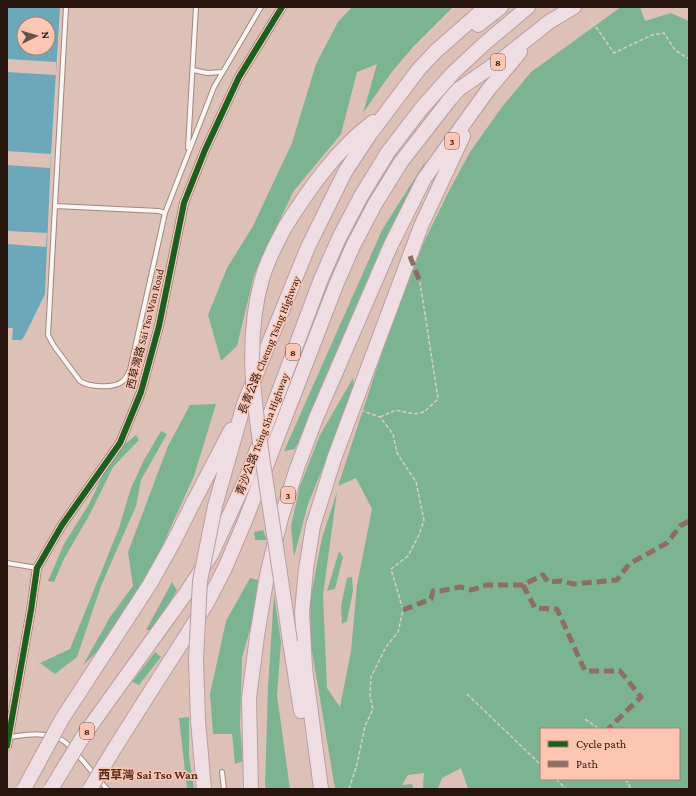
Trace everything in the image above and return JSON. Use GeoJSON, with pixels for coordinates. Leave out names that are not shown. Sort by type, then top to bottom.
{"type":"FeatureCollection","features":[{"type":"Feature","properties":{"kind":"highway","name":"長青公路 Cheung Tsing Highway"},"geometry":{"type":"LineString","coordinates":[[204,789],[198,721],[196,666],[200,580],[215,506],[244,404],[308,247],[345,172],[385,114],[419,69],[436,51],[486,7]]}},
{"type":"Feature","properties":{"kind":"highway"},"geometry":{"type":"LineString","coordinates":[[436,51],[473,29],[501,7]]}},
{"type":"Feature","properties":{"kind":"highway","name":"青沙公路 Tsing Sha Highway"},"geometry":{"type":"LineString","coordinates":[[51,789],[84,735],[186,593],[211,555],[246,480],[321,279],[339,238],[361,196],[388,152],[421,109],[453,73],[484,44],[528,7]]}},
{"type":"Feature","properties":{"kind":"highway","name":"3"},"geometry":{"type":"LineString","coordinates":[[251,789],[250,698],[257,636],[269,568],[281,518],[297,468],[316,418],[390,247],[424,179],[480,102],[536,33],[549,22],[574,7]]}},
{"type":"Feature","properties":{"kind":"highway","name":"青沙公路 Tsing Sha Highway"},"geometry":{"type":"LineString","coordinates":[[90,789],[207,603],[225,568],[246,521],[336,285],[353,246],[375,204],[401,162],[459,89],[536,33]]}},
{"type":"Feature","properties":{"kind":"highway"},"geometry":{"type":"LineString","coordinates":[[321,789],[305,668],[302,612],[306,569],[313,526],[334,459],[421,226],[480,102]]}},
{"type":"Feature","properties":{"kind":"highway"},"geometry":{"type":"LineString","coordinates":[[313,789],[259,437],[252,342],[258,294],[264,272],[272,252],[285,227],[299,204],[332,162],[363,130],[385,114]]}},
{"type":"Feature","properties":{"kind":"highway"},"geometry":{"type":"LineString","coordinates":[[24,789],[62,719],[153,579],[180,530],[244,404]]}},
{"type":"Feature","properties":{"kind":"street","name":"西草灣路 Sai Tso Wan Road"},"geometry":{"type":"LineString","coordinates":[[7,746],[37,568],[62,525],[120,443],[141,392],[159,326],[184,203],[205,150],[238,77],[282,7]]}},
{"type":"Feature","properties":{"kind":"lane"},"geometry":{"type":"LineString","coordinates":[[66,7],[48,335],[54,346],[80,380],[85,384],[110,387],[123,381],[130,370],[165,213],[214,87],[261,7]]}},
{"type":"Feature","properties":{"kind":"lane"},"geometry":{"type":"LineString","coordinates":[[188,154],[196,7]]}},
{"type":"Feature","properties":{"kind":"lane"},"geometry":{"type":"LineString","coordinates":[[193,70],[207,74],[222,72]]}},
{"type":"Feature","properties":{"kind":"lane"},"geometry":{"type":"LineString","coordinates":[[56,206],[159,211],[165,213]]}},
{"type":"Feature","properties":{"kind":"lane"},"geometry":{"type":"LineString","coordinates":[[7,563],[37,568]]}},
{"type":"Feature","properties":{"kind":"lane"},"geometry":{"type":"LineString","coordinates":[[9,737],[36,734],[62,740],[107,789]]}},
{"type":"Feature","properties":{"kind":"lane"},"geometry":{"type":"LineString","coordinates":[[222,772],[224,789]]}},
{"type":"Feature","properties":{"kind":"path"},"geometry":{"type":"LineString","coordinates":[[589,17],[614,53],[652,35],[664,33],[675,50],[689,59]]}},
{"type":"Feature","properties":{"kind":"path"},"geometry":{"type":"LineString","coordinates":[[203,134],[228,80]]}},
{"type":"Feature","properties":{"kind":"path"},"geometry":{"type":"LineString","coordinates":[[380,417],[396,410],[414,414],[424,412],[438,399],[420,282]]}},
{"type":"Feature","properties":{"kind":"path"},"geometry":{"type":"LineString","coordinates":[[349,789],[357,764],[365,726],[373,709],[370,697],[371,677],[386,647],[398,632],[403,610],[390,569],[408,556],[419,535],[424,520],[416,482],[397,453],[393,434],[380,417],[353,407]]}},
{"type":"Feature","properties":{"kind":"path"},"geometry":{"type":"LineString","coordinates":[[20,572],[25,574],[28,580]]}},
{"type":"Feature","properties":{"kind":"path"},"geometry":{"type":"LineString","coordinates":[[7,665],[10,651],[19,644]]}},
{"type":"Feature","properties":{"kind":"path"},"geometry":{"type":"LineString","coordinates":[[467,694],[540,764]]}},
{"type":"Feature","properties":{"kind":"path"},"geometry":{"type":"LineString","coordinates":[[585,719],[598,728]]}},
{"type":"Feature","properties":{"kind":"path"},"geometry":{"type":"LineString","coordinates":[[557,780],[566,789]]}},
{"type":"Feature","properties":{"kind":"path"},"geometry":{"type":"LineString","coordinates":[[626,780],[631,789]]}},
{"type":"Feature","properties":{"kind":"green space"},"geometry":{"type":"Polygon","coordinates":[[[352,7],[453,7],[413,47],[391,73],[363,113],[377,64],[357,72],[341,134],[293,192],[254,275],[237,346],[221,361],[208,315],[227,268],[253,226],[292,143],[316,64],[338,22],[352,7]]]}},
{"type":"Feature","properties":{"kind":"green space"},"geometry":{"type":"Polygon","coordinates":[[[621,7],[640,7],[645,21],[671,13],[689,21],[689,789],[468,789],[461,768],[442,778],[438,789],[419,789],[423,788],[424,773],[408,775],[402,785],[412,784],[414,789],[335,789],[311,645],[310,601],[322,538],[337,492],[323,595],[327,688],[340,707],[351,651],[357,585],[372,509],[356,478],[338,486],[388,334],[424,242],[470,152],[502,107],[531,72],[621,7]]]}},
{"type":"Feature","properties":{"kind":"green space"},"geometry":{"type":"Polygon","coordinates":[[[425,162],[419,184],[295,449],[284,451],[382,230],[425,162]]]}},
{"type":"Feature","properties":{"kind":"green space"},"geometry":{"type":"Polygon","coordinates":[[[353,378],[354,389],[333,447],[308,504],[294,557],[291,526],[300,486],[320,435],[353,378]]]}},
{"type":"Feature","properties":{"kind":"green space"},"geometry":{"type":"Polygon","coordinates":[[[216,404],[194,476],[146,582],[114,636],[83,665],[110,617],[133,586],[128,552],[168,446],[190,405],[216,404]]]}},
{"type":"Feature","properties":{"kind":"green space"},"geometry":{"type":"Polygon","coordinates":[[[161,431],[167,434],[141,480],[136,506],[101,586],[77,657],[55,674],[40,663],[70,649],[119,528],[131,488],[144,460],[161,431]]]}},
{"type":"Feature","properties":{"kind":"green space"},"geometry":{"type":"Polygon","coordinates":[[[136,435],[139,440],[113,467],[90,514],[64,559],[54,582],[48,581],[64,544],[89,504],[113,454],[136,435]]]}},
{"type":"Feature","properties":{"kind":"green space"},"geometry":{"type":"Polygon","coordinates":[[[263,530],[267,540],[255,540],[254,532],[263,530]]]}},
{"type":"Feature","properties":{"kind":"green space"},"geometry":{"type":"Polygon","coordinates":[[[339,551],[343,557],[335,589],[327,591],[339,551]]]}},
{"type":"Feature","properties":{"kind":"green space"},"geometry":{"type":"Polygon","coordinates":[[[352,577],[353,591],[347,621],[342,624],[341,606],[347,578],[352,577]]]}},
{"type":"Feature","properties":{"kind":"green space"},"geometry":{"type":"Polygon","coordinates":[[[250,578],[258,580],[255,611],[242,658],[240,726],[243,761],[235,764],[232,734],[213,734],[210,694],[226,621],[250,578]]]}},
{"type":"Feature","properties":{"kind":"green space"},"geometry":{"type":"Polygon","coordinates":[[[172,582],[177,590],[153,630],[146,630],[172,582]]]}},
{"type":"Feature","properties":{"kind":"green space"},"geometry":{"type":"Polygon","coordinates":[[[274,594],[281,642],[277,695],[290,789],[266,789],[265,785],[268,687],[274,594]]]}},
{"type":"Feature","properties":{"kind":"green space"},"geometry":{"type":"Polygon","coordinates":[[[155,652],[161,657],[139,685],[132,682],[155,652]]]}},
{"type":"Feature","properties":{"kind":"green space"},"geometry":{"type":"Polygon","coordinates":[[[189,717],[189,756],[194,789],[187,789],[179,718],[189,717]]]}},
{"type":"Feature","properties":{"kind":"water"},"geometry":{"type":"Polygon","coordinates":[[[7,7],[60,7],[51,154],[45,294],[24,337],[7,355],[7,7]]]}},
{"type":"Feature","properties":{"kind":"pier"},"geometry":{"type":"Polygon","coordinates":[[[7,59],[56,62],[56,75],[7,72],[7,59]]]}},
{"type":"Feature","properties":{"kind":"pier"},"geometry":{"type":"Polygon","coordinates":[[[7,151],[51,154],[50,168],[7,165],[7,151]]]}},
{"type":"Feature","properties":{"kind":"pier"},"geometry":{"type":"Polygon","coordinates":[[[7,231],[47,233],[46,247],[7,244],[7,231]]]}},
{"type":"Feature","properties":{"kind":"pier"},"geometry":{"type":"Polygon","coordinates":[[[7,328],[13,328],[12,340],[24,340],[7,357],[7,328]]]}},
{"type":"Feature","properties":{"kind":"marked path"},"geometry":{"type":"LineString","coordinates":[[410,256],[420,282]]}},
{"type":"Feature","properties":{"kind":"marked path"},"geometry":{"type":"LineString","coordinates":[[403,610],[431,599],[433,591],[460,587],[472,590],[486,585],[523,585],[543,575],[548,582],[561,581],[574,584],[617,580],[629,564],[667,543],[680,526],[689,521]]}},
{"type":"Feature","properties":{"kind":"marked path"},"geometry":{"type":"LineString","coordinates":[[523,585],[535,608],[557,609],[585,671],[620,671],[641,697],[609,728]]}},
{"type":"Feature","properties":{"kind":"cycle path"},"geometry":{"type":"LineString","coordinates":[[7,746],[37,568],[62,525],[120,443],[141,392],[159,326],[184,203],[205,150],[239,77],[282,7]]}},
{"type":"Feature","properties":{"kind":"district","name":"西草灣 Sai Tso Wan"},"geometry":{"type":"Point","coordinates":[148,775]}}]}
